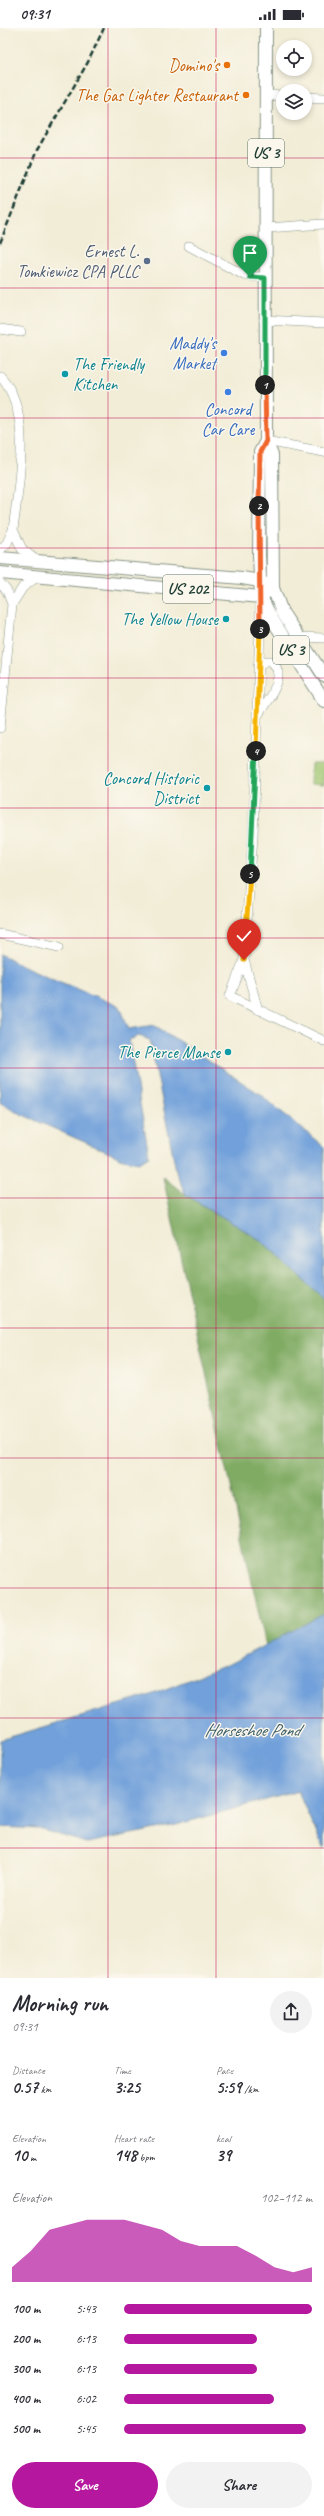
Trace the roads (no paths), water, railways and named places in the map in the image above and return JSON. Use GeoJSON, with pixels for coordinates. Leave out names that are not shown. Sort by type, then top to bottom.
{"type":"FeatureCollection","features":[{"type":"Feature","properties":{"kind":"main road","name":"US 3"},"geometry":{"type":"LineString","coordinates":[[266,28],[267,228],[264,320],[266,441],[272,455],[273,588],[282,612],[324,676]]}},
{"type":"Feature","properties":{"kind":"main road","name":"US 3"},"geometry":{"type":"LineString","coordinates":[[266,441],[260,452],[261,597],[272,619],[324,701]]}},
{"type":"Feature","properties":{"kind":"main road","name":"US 202"},"geometry":{"type":"LineString","coordinates":[[0,558],[64,565],[260,580],[273,588]]}},
{"type":"Feature","properties":{"kind":"main road","name":"US 202"},"geometry":{"type":"LineString","coordinates":[[0,573],[114,582],[261,597]]}},
{"type":"Feature","properties":{"kind":"main road"},"geometry":{"type":"LineString","coordinates":[[261,597],[273,588]]}},
{"type":"Feature","properties":{"kind":"street"},"geometry":{"type":"LineString","coordinates":[[266,95],[276,96]]}},
{"type":"Feature","properties":{"kind":"street"},"geometry":{"type":"LineString","coordinates":[[312,97],[324,98]]}},
{"type":"Feature","properties":{"kind":"street"},"geometry":{"type":"LineString","coordinates":[[267,228],[324,224]]}},
{"type":"Feature","properties":{"kind":"street"},"geometry":{"type":"LineString","coordinates":[[189,246],[244,275],[265,278]]}},
{"type":"Feature","properties":{"kind":"street"},"geometry":{"type":"LineString","coordinates":[[264,320],[324,323]]}},
{"type":"Feature","properties":{"kind":"street"},"geometry":{"type":"LineString","coordinates":[[0,329],[21,332]]}},
{"type":"Feature","properties":{"kind":"street"},"geometry":{"type":"LineString","coordinates":[[0,376],[14,398],[19,424],[20,461],[13,530],[7,543],[0,550]]}},
{"type":"Feature","properties":{"kind":"street"},"geometry":{"type":"LineString","coordinates":[[266,441],[324,452]]}},
{"type":"Feature","properties":{"kind":"street"},"geometry":{"type":"LineString","coordinates":[[13,530],[22,549],[38,562]]}},
{"type":"Feature","properties":{"kind":"street"},"geometry":{"type":"LineString","coordinates":[[12,604],[23,587],[38,576]]}},
{"type":"Feature","properties":{"kind":"street"},"geometry":{"type":"LineString","coordinates":[[0,583],[7,591],[12,604],[0,728]]}},
{"type":"Feature","properties":{"kind":"street"},"geometry":{"type":"LineString","coordinates":[[261,597],[253,836],[244,960],[230,996],[324,1041]]}},
{"type":"Feature","properties":{"kind":"street"},"geometry":{"type":"LineString","coordinates":[[297,637],[324,638]]}},
{"type":"Feature","properties":{"kind":"street"},"geometry":{"type":"LineString","coordinates":[[258,666],[265,661],[272,661],[278,667],[280,675],[276,686],[258,716]]}},
{"type":"Feature","properties":{"kind":"street"},"geometry":{"type":"LineString","coordinates":[[0,934],[59,948]]}},
{"type":"Feature","properties":{"kind":"street"},"geometry":{"type":"LineString","coordinates":[[244,960],[258,1010]]}},
{"type":"Feature","properties":{"kind":"water"},"geometry":{"type":"Polygon","coordinates":[[[0,954],[15,962],[120,1007],[129,1029],[154,1025],[260,1094],[324,1147],[324,1299],[262,1241],[186,1195],[177,1175],[150,1040],[139,1036],[129,1040],[149,1156],[139,1162],[123,1159],[21,1114],[0,1102],[0,954]]]}},
{"type":"Feature","properties":{"kind":"water","name":"Horseshoe Pond"},"geometry":{"type":"Polygon","coordinates":[[[324,1614],[324,1850],[298,1791],[176,1825],[87,1843],[39,1829],[0,1827],[0,1740],[148,1696],[231,1663],[324,1614]]]}},
{"type":"Feature","properties":{"kind":"railway"},"geometry":{"type":"LineString","coordinates":[[0,243],[37,150],[88,62],[104,28]]}},
{"type":"Feature","properties":{"kind":"place","name":"Domino's"},"geometry":{"type":"Point","coordinates":[227,65]}},
{"type":"Feature","properties":{"kind":"place","name":"The Gas Lighter Restaurant"},"geometry":{"type":"Point","coordinates":[246,95]}},
{"type":"Feature","properties":{"kind":"place","name":"Ernest L. Tomkiewicz CPA PLLC"},"geometry":{"type":"Point","coordinates":[147,261]}},
{"type":"Feature","properties":{"kind":"place","name":"Maddy's Market"},"geometry":{"type":"Point","coordinates":[224,353]}},
{"type":"Feature","properties":{"kind":"place","name":"The Friendly Kitchen"},"geometry":{"type":"Point","coordinates":[65,374]}},
{"type":"Feature","properties":{"kind":"place","name":"Concord Car Care"},"geometry":{"type":"Point","coordinates":[228,392]}},
{"type":"Feature","properties":{"kind":"place","name":"The Yellow House"},"geometry":{"type":"Point","coordinates":[226,619]}},
{"type":"Feature","properties":{"kind":"place","name":"Concord Historic District"},"geometry":{"type":"Point","coordinates":[207,788]}},
{"type":"Feature","properties":{"kind":"place","name":"The Pierce Manse"},"geometry":{"type":"Point","coordinates":[228,1052]}}]}
